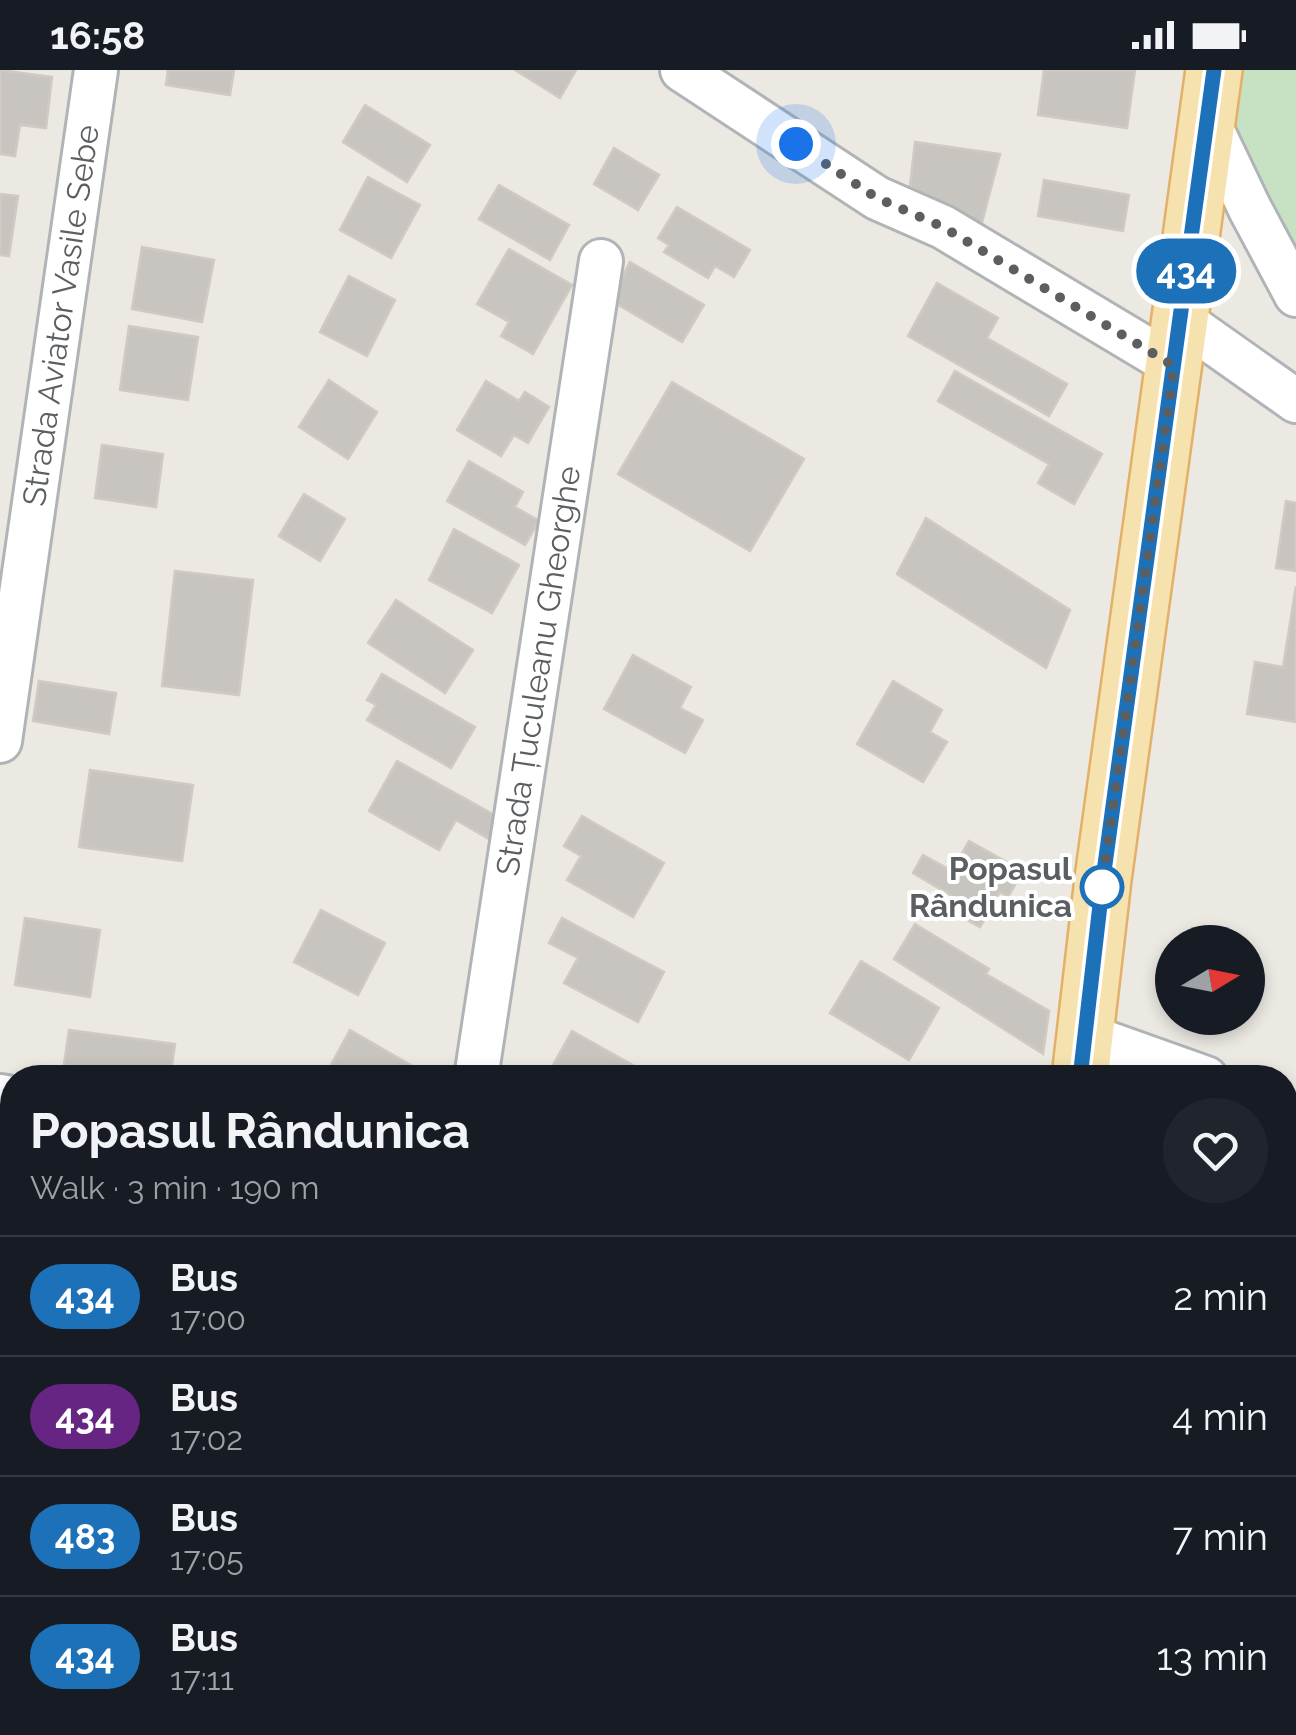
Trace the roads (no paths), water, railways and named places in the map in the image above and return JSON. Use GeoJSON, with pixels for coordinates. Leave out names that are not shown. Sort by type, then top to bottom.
{"type":"FeatureCollection","features":[{"type":"Feature","properties":{"kind":"main road"},"geometry":{"type":"LineString","coordinates":[[1106,1061],[1103,879],[1210,95]]}},
{"type":"Feature","properties":{"kind":"street","name":"Strada Aviator Vasile Sebe"},"geometry":{"type":"LineString","coordinates":[[0,740],[96,70]]}},
{"type":"Feature","properties":{"kind":"street"},"geometry":{"type":"LineString","coordinates":[[682,70],[877,198],[1296,401]]}},
{"type":"Feature","properties":{"kind":"street"},"geometry":{"type":"LineString","coordinates":[[1210,95],[1250,209],[1296,295]]}},
{"type":"Feature","properties":{"kind":"street","name":"Strada Țuculeanu Gheorghe"},"geometry":{"type":"LineString","coordinates":[[478,1065],[601,262]]}},
{"type":"Feature","properties":{"kind":"place","name":"Popasul Rândunica"},"geometry":{"type":"Point","coordinates":[1102,887]}}]}
